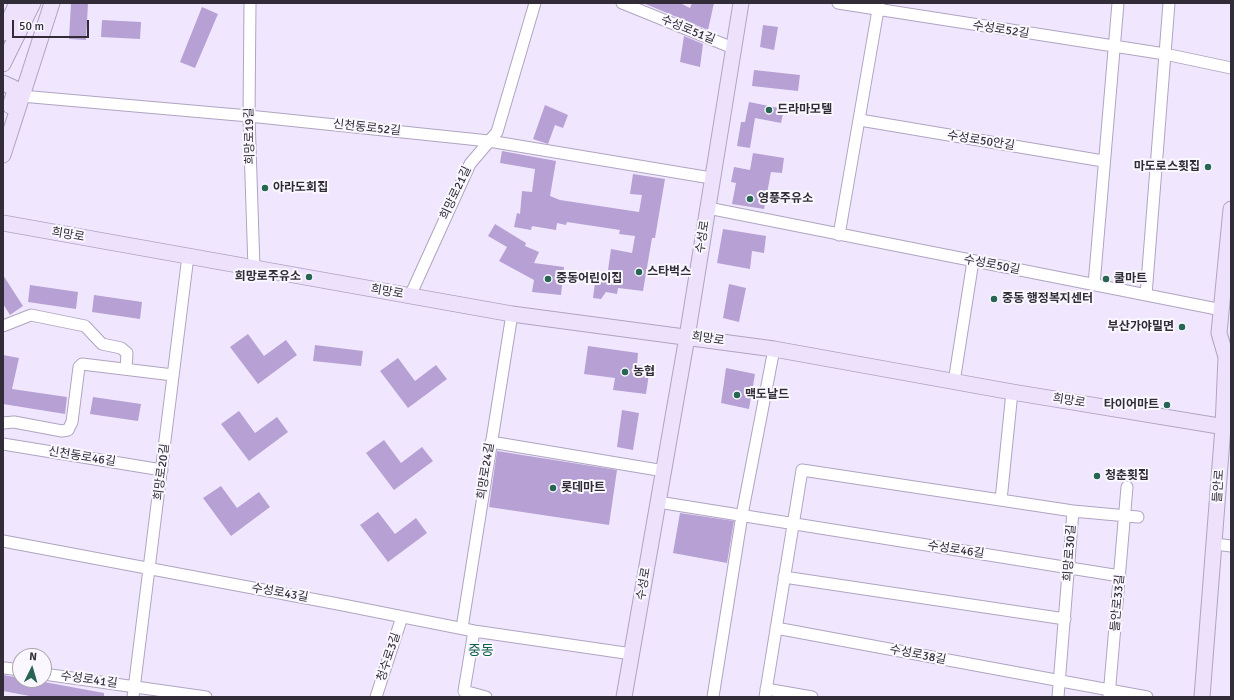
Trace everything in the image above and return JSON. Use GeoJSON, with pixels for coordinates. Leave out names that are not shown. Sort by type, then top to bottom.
{"type":"FeatureCollection","features":[{"type":"Feature","properties":{"kind":"main road"},"geometry":{"type":"LineString","coordinates":[[3,33],[17,3]]}},
{"type":"Feature","properties":{"kind":"main road"},"geometry":{"type":"LineString","coordinates":[[3,64],[33,3]]}},
{"type":"Feature","properties":{"kind":"main road"},"geometry":{"type":"LineString","coordinates":[[3,154],[52,3]]}},
{"type":"Feature","properties":{"kind":"main road","name":"수성로"},"geometry":{"type":"LineString","coordinates":[[624,697],[687,337],[741,3]]}},
{"type":"Feature","properties":{"kind":"main road"},"geometry":{"type":"LineString","coordinates":[[3,83],[14,88],[14,94],[3,129]]}},
{"type":"Feature","properties":{"kind":"main road","name":"들안로"},"geometry":{"type":"LineString","coordinates":[[1202,697],[1227,427],[1228,351],[1219,333],[1231,209]]}},
{"type":"Feature","properties":{"kind":"main road","name":"희망로"},"geometry":{"type":"LineString","coordinates":[[3,223],[512,314],[774,349],[1012,392],[1227,427]]}},
{"type":"Feature","properties":{"kind":"street","name":"희망로19길"},"geometry":{"type":"LineString","coordinates":[[250,3],[249,116],[254,268]]}},
{"type":"Feature","properties":{"kind":"street","name":"희망로21길"},"geometry":{"type":"LineString","coordinates":[[410,296],[470,164],[497,132],[535,3]]}},
{"type":"Feature","properties":{"kind":"street","name":"수성로51길"},"geometry":{"type":"LineString","coordinates":[[622,3],[733,48]]}},
{"type":"Feature","properties":{"kind":"street","name":"수성로52길"},"geometry":{"type":"LineString","coordinates":[[838,3],[878,6],[1114,48],[1165,54],[1231,68]]}},
{"type":"Feature","properties":{"kind":"street"},"geometry":{"type":"LineString","coordinates":[[1094,285],[1103,161],[1118,3]]}},
{"type":"Feature","properties":{"kind":"street"},"geometry":{"type":"LineString","coordinates":[[1146,295],[1169,3]]}},
{"type":"Feature","properties":{"kind":"street"},"geometry":{"type":"LineString","coordinates":[[839,235],[860,120],[878,6]]}},
{"type":"Feature","properties":{"kind":"street","name":"신천동로52길"},"geometry":{"type":"LineString","coordinates":[[21,96],[249,116],[489,141],[712,178]]}},
{"type":"Feature","properties":{"kind":"street","name":"수성로50안길"},"geometry":{"type":"LineString","coordinates":[[860,120],[1103,161]]}},
{"type":"Feature","properties":{"kind":"street","name":"수성로50길"},"geometry":{"type":"LineString","coordinates":[[708,208],[1222,310]]}},
{"type":"Feature","properties":{"kind":"street","name":"희망로20길"},"geometry":{"type":"LineString","coordinates":[[134,692],[188,256]]}},
{"type":"Feature","properties":{"kind":"street"},"geometry":{"type":"LineString","coordinates":[[954,382],[973,261]]}},
{"type":"Feature","properties":{"kind":"street","name":"희망로24길"},"geometry":{"type":"LineString","coordinates":[[462,628],[512,314]]}},
{"type":"Feature","properties":{"kind":"street"},"geometry":{"type":"LineString","coordinates":[[3,326],[31,315],[85,326],[102,344],[121,348],[127,353],[126,369]]}},
{"type":"Feature","properties":{"kind":"street"},"geometry":{"type":"LineString","coordinates":[[713,697],[742,515],[774,349]]}},
{"type":"Feature","properties":{"kind":"street"},"geometry":{"type":"LineString","coordinates":[[3,423],[14,422],[62,431],[68,430],[72,422],[78,367],[82,364],[173,375]]}},
{"type":"Feature","properties":{"kind":"street"},"geometry":{"type":"LineString","coordinates":[[812,697],[765,693],[802,470],[1001,500],[1012,392]]}},
{"type":"Feature","properties":{"kind":"street"},"geometry":{"type":"LineString","coordinates":[[491,442],[664,471]]}},
{"type":"Feature","properties":{"kind":"street","name":"신천동로46길"},"geometry":{"type":"LineString","coordinates":[[3,444],[162,470]]}},
{"type":"Feature","properties":{"kind":"street","name":"들안로33길"},"geometry":{"type":"LineString","coordinates":[[1109,694],[1127,487]]}},
{"type":"Feature","properties":{"kind":"street","name":"희망로30길"},"geometry":{"type":"LineString","coordinates":[[1001,500],[1074,512],[1060,681]]}},
{"type":"Feature","properties":{"kind":"street","name":"수성로46길"},"geometry":{"type":"LineString","coordinates":[[658,502],[1120,576]]}},
{"type":"Feature","properties":{"kind":"street"},"geometry":{"type":"LineString","coordinates":[[1074,512],[1138,518]]}},
{"type":"Feature","properties":{"kind":"street","name":"수성로43길"},"geometry":{"type":"LineString","coordinates":[[3,541],[474,631],[632,654]]}},
{"type":"Feature","properties":{"kind":"street"},"geometry":{"type":"LineString","coordinates":[[1215,544],[1231,546]]}},
{"type":"Feature","properties":{"kind":"street"},"geometry":{"type":"LineString","coordinates":[[784,577],[1065,619]]}},
{"type":"Feature","properties":{"kind":"street","name":"청수로3길"},"geometry":{"type":"LineString","coordinates":[[376,697],[402,617]]}},
{"type":"Feature","properties":{"kind":"street","name":"수성로38길"},"geometry":{"type":"LineString","coordinates":[[776,628],[1060,681]]}},
{"type":"Feature","properties":{"kind":"street"},"geometry":{"type":"LineString","coordinates":[[474,631],[464,691],[486,697]]}},
{"type":"Feature","properties":{"kind":"street"},"geometry":{"type":"LineString","coordinates":[[5,668],[12,669]]}},
{"type":"Feature","properties":{"kind":"street","name":"수성로41길"},"geometry":{"type":"LineString","coordinates":[[52,676],[134,692],[206,697]]}},
{"type":"Feature","properties":{"kind":"street"},"geometry":{"type":"LineString","coordinates":[[1058,697],[1060,681],[1109,694],[1147,697]]}},
{"type":"Feature","properties":{"kind":"building"},"geometry":{"type":"Polygon","coordinates":[[[71,3],[88,3],[86,40],[69,39],[71,3]]]}},
{"type":"Feature","properties":{"kind":"building"},"geometry":{"type":"Polygon","coordinates":[[[643,3],[680,3],[690,8],[692,3],[714,3],[708,30],[643,3]]]}},
{"type":"Feature","properties":{"kind":"building"},"geometry":{"type":"Polygon","coordinates":[[[202,7],[218,14],[195,68],[180,62],[202,7]]]}},
{"type":"Feature","properties":{"kind":"building"},"geometry":{"type":"Polygon","coordinates":[[[102,20],[141,22],[140,39],[101,37],[102,20]]]}},
{"type":"Feature","properties":{"kind":"building"},"geometry":{"type":"Polygon","coordinates":[[[763,25],[778,27],[774,50],[760,47],[763,25]]]}},
{"type":"Feature","properties":{"kind":"building"},"geometry":{"type":"Polygon","coordinates":[[[684,36],[703,44],[700,67],[680,62],[684,36]]]}},
{"type":"Feature","properties":{"kind":"building"},"geometry":{"type":"Polygon","coordinates":[[[754,70],[800,75],[798,91],[752,86],[754,70]]]}},
{"type":"Feature","properties":{"kind":"building"},"geometry":{"type":"Polygon","coordinates":[[[749,102],[784,109],[781,123],[755,118],[750,148],[737,146],[741,122],[745,122],[749,102]]]}},
{"type":"Feature","properties":{"kind":"building"},"geometry":{"type":"Polygon","coordinates":[[[545,105],[568,115],[563,128],[555,125],[548,144],[533,139],[545,105]]]}},
{"type":"Feature","properties":{"kind":"building"},"geometry":{"type":"Polygon","coordinates":[[[502,151],[556,161],[550,196],[560,200],[639,212],[642,195],[630,194],[633,174],[665,179],[655,238],[652,238],[643,291],[618,288],[617,294],[606,292],[601,299],[593,298],[596,275],[607,277],[611,249],[632,253],[635,236],[619,234],[620,230],[567,222],[566,225],[557,223],[556,230],[532,226],[531,230],[514,227],[517,213],[520,214],[522,191],[532,192],[535,169],[500,163],[502,151]]]}},
{"type":"Feature","properties":{"kind":"building"},"geometry":{"type":"Polygon","coordinates":[[[753,153],[784,158],[782,173],[771,172],[764,209],[732,204],[736,183],[731,182],[734,167],[750,170],[753,153]]]}},
{"type":"Feature","properties":{"kind":"building"},"geometry":{"type":"Polygon","coordinates":[[[495,224],[526,243],[525,246],[539,252],[534,263],[564,267],[561,295],[532,292],[534,280],[499,261],[507,247],[488,236],[495,224]]]}},
{"type":"Feature","properties":{"kind":"building"},"geometry":{"type":"Polygon","coordinates":[[[723,229],[766,236],[764,253],[752,251],[750,269],[717,263],[723,229]]]}},
{"type":"Feature","properties":{"kind":"building"},"geometry":{"type":"Polygon","coordinates":[[[3,275],[23,306],[10,315],[3,304],[3,275]]]}},
{"type":"Feature","properties":{"kind":"building"},"geometry":{"type":"Polygon","coordinates":[[[729,284],[746,288],[739,322],[723,318],[729,284]]]}},
{"type":"Feature","properties":{"kind":"building"},"geometry":{"type":"Polygon","coordinates":[[[30,285],[78,292],[76,309],[28,302],[30,285]]]}},
{"type":"Feature","properties":{"kind":"building"},"geometry":{"type":"Polygon","coordinates":[[[94,295],[142,302],[140,319],[92,312],[94,295]]]}},
{"type":"Feature","properties":{"kind":"building"},"geometry":{"type":"Polygon","coordinates":[[[248,334],[264,356],[286,340],[297,355],[258,384],[230,347],[248,334]]]}},
{"type":"Feature","properties":{"kind":"building"},"geometry":{"type":"Polygon","coordinates":[[[315,345],[363,351],[361,366],[313,361],[315,345]]]}},
{"type":"Feature","properties":{"kind":"building"},"geometry":{"type":"Polygon","coordinates":[[[588,346],[638,353],[637,365],[650,367],[646,394],[613,390],[615,378],[584,374],[588,346]]]}},
{"type":"Feature","properties":{"kind":"building"},"geometry":{"type":"Polygon","coordinates":[[[3,355],[19,358],[12,389],[67,397],[65,414],[3,404],[3,355]]]}},
{"type":"Feature","properties":{"kind":"building"},"geometry":{"type":"Polygon","coordinates":[[[398,358],[415,381],[436,365],[447,379],[408,408],[380,371],[398,358]]]}},
{"type":"Feature","properties":{"kind":"building","name":"맥도날드"},"geometry":{"type":"Polygon","coordinates":[[[726,368],[755,374],[749,409],[721,403],[726,368]]]}},
{"type":"Feature","properties":{"kind":"building"},"geometry":{"type":"Polygon","coordinates":[[[93,397],[141,404],[138,421],[90,414],[93,397]]]}},
{"type":"Feature","properties":{"kind":"building"},"geometry":{"type":"Polygon","coordinates":[[[622,410],[639,413],[633,450],[617,447],[622,410]]]}},
{"type":"Feature","properties":{"kind":"building"},"geometry":{"type":"Polygon","coordinates":[[[239,411],[255,433],[277,417],[288,432],[249,461],[221,424],[239,411]]]}},
{"type":"Feature","properties":{"kind":"building"},"geometry":{"type":"Polygon","coordinates":[[[384,440],[401,463],[422,447],[433,461],[394,490],[366,453],[384,440]]]}},
{"type":"Feature","properties":{"kind":"building","name":"롯데마트"},"geometry":{"type":"Polygon","coordinates":[[[497,451],[617,470],[609,525],[489,507],[497,451]]]}},
{"type":"Feature","properties":{"kind":"building"},"geometry":{"type":"Polygon","coordinates":[[[221,486],[237,508],[259,492],[270,507],[231,536],[203,498],[221,486]]]}},
{"type":"Feature","properties":{"kind":"building"},"geometry":{"type":"Polygon","coordinates":[[[378,512],[395,534],[416,518],[427,533],[388,562],[360,525],[378,512]]]}},
{"type":"Feature","properties":{"kind":"building"},"geometry":{"type":"Polygon","coordinates":[[[680,513],[734,521],[727,563],[673,553],[680,513]]]}},
{"type":"Feature","properties":{"kind":"building"},"geometry":{"type":"Polygon","coordinates":[[[4,675],[12,676],[12,688],[52,688],[52,683],[104,693],[104,697],[35,697],[3,691],[4,675]]]}},
{"type":"Feature","properties":{"kind":"place","name":"드라마모텔"},"geometry":{"type":"Point","coordinates":[769,110]}},
{"type":"Feature","properties":{"kind":"place","name":"마도로스횟집"},"geometry":{"type":"Point","coordinates":[1208,167]}},
{"type":"Feature","properties":{"kind":"place","name":"아라도회집"},"geometry":{"type":"Point","coordinates":[265,188]}},
{"type":"Feature","properties":{"kind":"place","name":"영풍주유소"},"geometry":{"type":"Point","coordinates":[750,199]}},
{"type":"Feature","properties":{"kind":"place","name":"스타벅스"},"geometry":{"type":"Point","coordinates":[639,272]}},
{"type":"Feature","properties":{"kind":"place","name":"희망로주유소"},"geometry":{"type":"Point","coordinates":[309,277]}},
{"type":"Feature","properties":{"kind":"place","name":"중동어린이집"},"geometry":{"type":"Point","coordinates":[548,279]}},
{"type":"Feature","properties":{"kind":"place","name":"쿨마트"},"geometry":{"type":"Point","coordinates":[1106,279]}},
{"type":"Feature","properties":{"kind":"place","name":"중동 행정복지센터"},"geometry":{"type":"Point","coordinates":[994,299]}},
{"type":"Feature","properties":{"kind":"place","name":"부산가야밀면"},"geometry":{"type":"Point","coordinates":[1182,327]}},
{"type":"Feature","properties":{"kind":"place","name":"농협"},"geometry":{"type":"Point","coordinates":[625,372]}},
{"type":"Feature","properties":{"kind":"place","name":"맥도날드"},"geometry":{"type":"Point","coordinates":[737,395]}},
{"type":"Feature","properties":{"kind":"place","name":"타이어마트"},"geometry":{"type":"Point","coordinates":[1167,405]}},
{"type":"Feature","properties":{"kind":"place","name":"청춘횟집"},"geometry":{"type":"Point","coordinates":[1097,476]}},
{"type":"Feature","properties":{"kind":"place","name":"롯데마트"},"geometry":{"type":"Point","coordinates":[553,488]}},
{"type":"Feature","properties":{"kind":"district","name":"중동"},"geometry":{"type":"Point","coordinates":[481,651]}}]}
